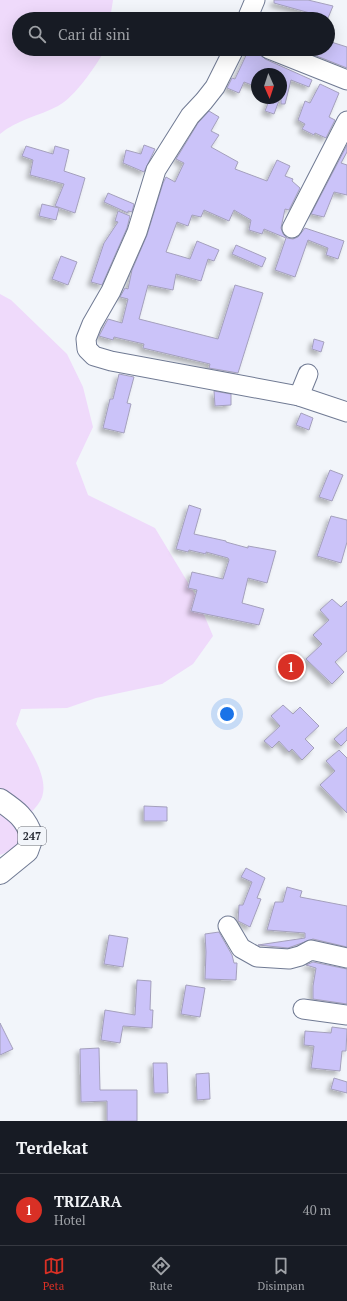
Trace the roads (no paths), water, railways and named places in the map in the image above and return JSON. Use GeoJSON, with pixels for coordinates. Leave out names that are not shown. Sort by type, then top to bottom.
{"type":"FeatureCollection","features":[{"type":"Feature","properties":{"kind":"main road","name":"247"},"geometry":{"type":"LineString","coordinates":[[0,800],[17,812],[28,825],[32,837],[27,851],[0,873]]}},
{"type":"Feature","properties":{"kind":"street"},"geometry":{"type":"LineString","coordinates":[[250,12],[255,0]]}},
{"type":"Feature","properties":{"kind":"street"},"geometry":{"type":"LineString","coordinates":[[230,56],[211,92],[190,116],[156,170],[137,232],[112,291],[92,324],[86,339],[87,349],[94,356],[111,361],[299,396],[347,412]]}},
{"type":"Feature","properties":{"kind":"street"},"geometry":{"type":"LineString","coordinates":[[287,56],[347,80]]}},
{"type":"Feature","properties":{"kind":"street"},"geometry":{"type":"LineString","coordinates":[[292,228],[347,121]]}},
{"type":"Feature","properties":{"kind":"street"},"geometry":{"type":"LineString","coordinates":[[299,396],[308,374]]}},
{"type":"Feature","properties":{"kind":"street"},"geometry":{"type":"LineString","coordinates":[[228,926],[241,948],[257,957],[289,959],[300,956],[311,950],[347,958]]}},
{"type":"Feature","properties":{"kind":"street"},"geometry":{"type":"LineString","coordinates":[[303,1009],[347,1015]]}},
{"type":"Feature","properties":{"kind":"place","name":"TRIZARA"},"geometry":{"type":"Point","coordinates":[291,667]}}]}
